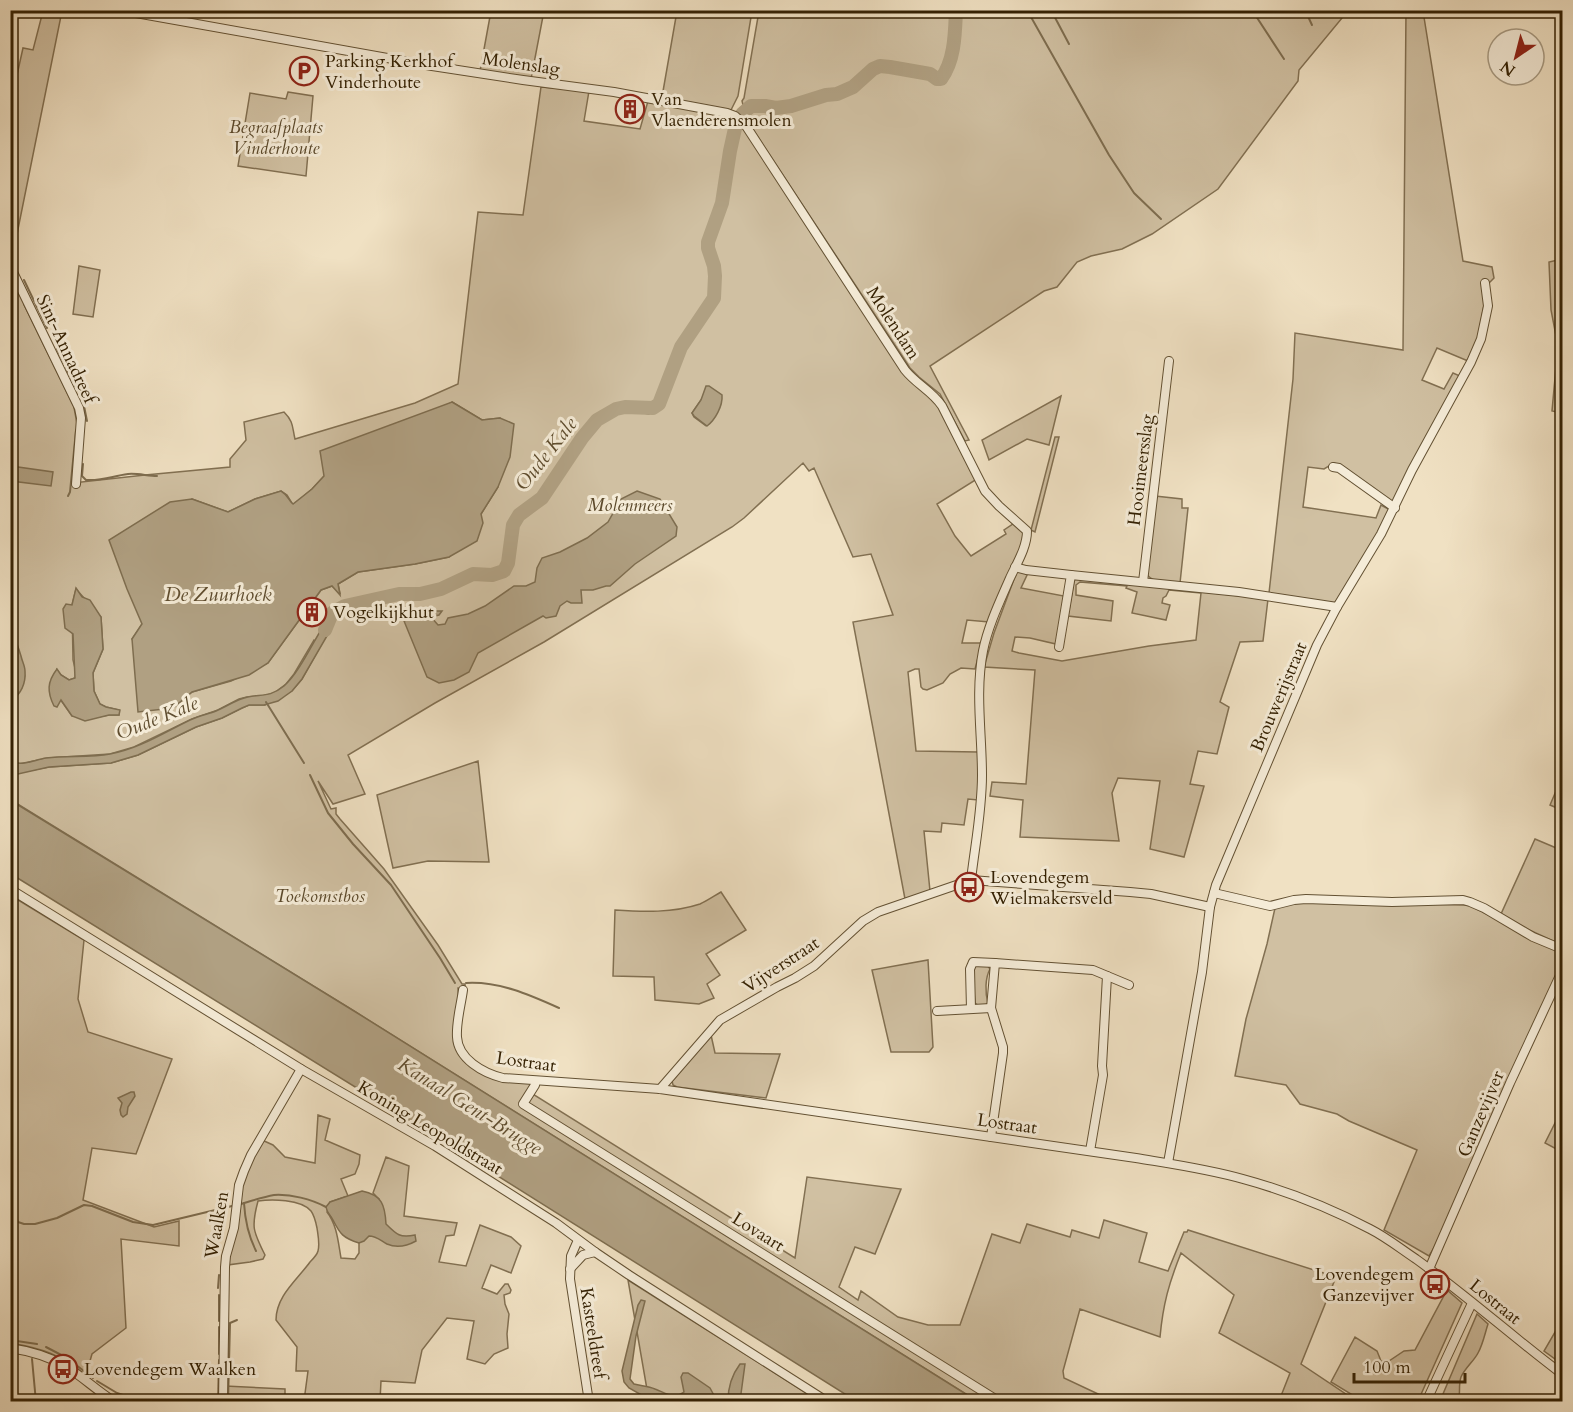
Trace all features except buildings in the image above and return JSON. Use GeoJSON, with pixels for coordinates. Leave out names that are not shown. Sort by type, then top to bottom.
{"type":"FeatureCollection","features":[{"type":"Feature","properties":{"kind":"street","name":"Molenslag"},"geometry":{"type":"LineString","coordinates":[[119,10],[477,74],[614,92],[728,113],[739,119]]}},
{"type":"Feature","properties":{"kind":"street","name":"Molendam"},"geometry":{"type":"LineString","coordinates":[[739,119],[750,129],[905,370],[942,406],[985,491],[1027,531],[1026,540],[1015,567]]}},
{"type":"Feature","properties":{"kind":"street","name":"Sint-Annadreef"},"geometry":{"type":"LineString","coordinates":[[10,266],[79,408],[81,426],[75,484]]}},
{"type":"Feature","properties":{"kind":"street","name":"Brouwerijstraat"},"geometry":{"type":"LineString","coordinates":[[1168,1163],[1202,972],[1210,907],[1226,859],[1317,645],[1337,607],[1382,534],[1412,470],[1471,362],[1481,339],[1488,306],[1485,284]]}},
{"type":"Feature","properties":{"kind":"street","name":"Hooimeersslag"},"geometry":{"type":"LineString","coordinates":[[1143,582],[1169,361]]}},
{"type":"Feature","properties":{"kind":"street"},"geometry":{"type":"LineString","coordinates":[[1333,467],[1339,468],[1395,508]]}},
{"type":"Feature","properties":{"kind":"street"},"geometry":{"type":"LineString","coordinates":[[1210,907],[1151,894],[970,880],[981,808],[980,672],[983,649],[1000,602],[1015,567],[1239,592],[1337,607]]}},
{"type":"Feature","properties":{"kind":"street"},"geometry":{"type":"LineString","coordinates":[[1059,647],[1071,575]]}},
{"type":"Feature","properties":{"kind":"street","name":"Vijverstraat"},"geometry":{"type":"LineString","coordinates":[[660,1089],[720,1020],[814,966],[863,921],[878,912],[970,880]]}},
{"type":"Feature","properties":{"kind":"street","name":"Koning Leopoldstraat"},"geometry":{"type":"LineString","coordinates":[[10,889],[301,1069],[435,1146],[556,1223],[595,1252],[828,1401]]}},
{"type":"Feature","properties":{"kind":"street"},"geometry":{"type":"LineString","coordinates":[[1214,893],[1270,906],[1306,899],[1392,902],[1463,900],[1477,904],[1533,937],[1563,949]]}},
{"type":"Feature","properties":{"kind":"street"},"geometry":{"type":"LineString","coordinates":[[971,1009],[970,969],[973,962],[1092,970],[1129,984]]}},
{"type":"Feature","properties":{"kind":"street"},"geometry":{"type":"LineString","coordinates":[[991,1137],[1003,1047],[991,1008],[995,963]]}},
{"type":"Feature","properties":{"kind":"street","name":"Ganzevijver"},"geometry":{"type":"LineString","coordinates":[[1429,1269],[1510,1083],[1563,971]]}},
{"type":"Feature","properties":{"kind":"street"},"geometry":{"type":"LineString","coordinates":[[1090,1151],[1103,1075],[1107,976]]}},
{"type":"Feature","properties":{"kind":"street","name":"Lostraat"},"geometry":{"type":"LineString","coordinates":[[463,990],[456,1036],[461,1052],[474,1065],[494,1076],[660,1089],[1090,1151],[1168,1163],[1242,1178],[1298,1196],[1371,1229],[1429,1269],[1563,1374]]}},
{"type":"Feature","properties":{"kind":"street"},"geometry":{"type":"LineString","coordinates":[[937,1011],[991,1008]]}},
{"type":"Feature","properties":{"kind":"street","name":"Waalken"},"geometry":{"type":"LineString","coordinates":[[223,1401],[225,1267],[234,1228],[239,1185],[251,1155],[301,1069]]}},
{"type":"Feature","properties":{"kind":"street","name":"Lovaart"},"geometry":{"type":"LineString","coordinates":[[536,1080],[523,1104],[1000,1401]]}},
{"type":"Feature","properties":{"kind":"street","name":"Kasteeldreef"},"geometry":{"type":"LineString","coordinates":[[578,1240],[571,1256],[570,1279],[589,1401]]}},
{"type":"Feature","properties":{"kind":"street","name":"Kasteeldreef"},"geometry":{"type":"LineString","coordinates":[[570,1269],[583,1255],[595,1252]]}},
{"type":"Feature","properties":{"kind":"street"},"geometry":{"type":"LineString","coordinates":[[1426,1401],[1472,1303]]}},
{"type":"Feature","properties":{"kind":"street"},"geometry":{"type":"LineString","coordinates":[[10,1348],[51,1358],[115,1401]]}},
{"type":"Feature","properties":{"kind":"green space"},"geometry":{"type":"Polygon","coordinates":[[[43,11],[62,11],[13,254],[10,249],[11,102],[23,48],[33,50],[43,11]]]}},
{"type":"Feature","properties":{"kind":"green space"},"geometry":{"type":"Polygon","coordinates":[[[491,11],[544,11],[531,79],[480,71],[491,11]]]}},
{"type":"Feature","properties":{"kind":"green space"},"geometry":{"type":"Polygon","coordinates":[[[677,11],[752,11],[738,96],[731,110],[662,97],[677,11]]]}},
{"type":"Feature","properties":{"kind":"green space"},"geometry":{"type":"Polygon","coordinates":[[[759,11],[1351,11],[1342,18],[1299,70],[1298,81],[1218,189],[1152,234],[1122,249],[1091,256],[1077,262],[1057,287],[1044,291],[930,366],[969,440],[965,441],[940,394],[910,368],[746,119],[752,111],[756,110],[792,110],[826,98],[837,97],[854,89],[873,72],[880,70],[890,69],[935,81],[938,77],[902,66],[874,66],[842,90],[825,92],[796,102],[775,106],[746,107],[742,101],[759,11]]]}},
{"type":"Feature","properties":{"kind":"green space"},"geometry":{"type":"Polygon","coordinates":[[[1406,11],[1423,11],[1463,261],[1492,267],[1494,278],[1488,284],[1478,337],[1468,361],[1437,348],[1422,380],[1444,389],[1453,373],[1460,376],[1393,502],[1339,465],[1334,463],[1324,469],[1308,467],[1303,507],[1376,518],[1381,505],[1390,510],[1335,603],[1269,593],[1293,379],[1295,333],[1403,350],[1406,11]]]}},
{"type":"Feature","properties":{"kind":"green space","name":"Toekomstbos"},"geometry":{"type":"Polygon","coordinates":[[[541,87],[589,91],[584,121],[640,129],[648,101],[730,117],[732,122],[724,159],[719,202],[711,228],[716,228],[728,195],[735,141],[742,125],[901,368],[939,406],[977,479],[937,504],[955,536],[971,556],[1006,534],[1004,530],[1016,522],[1022,527],[1025,537],[989,622],[967,620],[962,643],[982,643],[975,669],[961,668],[950,674],[943,683],[927,690],[921,687],[919,669],[908,672],[916,751],[978,752],[978,800],[968,799],[964,825],[942,823],[941,832],[924,831],[930,891],[905,899],[853,622],[893,615],[871,554],[853,557],[814,468],[809,471],[803,463],[732,527],[544,642],[348,755],[365,794],[333,804],[318,781],[331,809],[336,808],[336,814],[384,869],[438,945],[462,984],[465,984],[465,989],[458,988],[461,1052],[484,1071],[536,1081],[531,1093],[795,1258],[807,1177],[901,1189],[875,1254],[855,1247],[839,1287],[858,1300],[861,1291],[898,1317],[928,1325],[960,1325],[992,1234],[1020,1243],[1027,1224],[1070,1237],[1072,1230],[1099,1238],[1104,1220],[1147,1233],[1139,1262],[1168,1271],[1184,1232],[1188,1230],[1336,1277],[1301,1364],[1355,1400],[1356,1397],[1331,1382],[1355,1337],[1377,1351],[1381,1361],[1386,1363],[1404,1351],[1415,1350],[1447,1290],[1462,1303],[1418,1401],[1279,1401],[1290,1373],[1219,1333],[1234,1295],[1181,1253],[1167,1294],[1160,1337],[1080,1309],[1063,1371],[1064,1378],[1113,1401],[977,1401],[354,1011],[11,800],[11,771],[17,773],[49,767],[111,763],[138,755],[249,705],[265,705],[292,691],[302,679],[321,645],[314,640],[294,674],[274,693],[239,699],[134,747],[110,754],[48,758],[19,764],[11,761],[10,270],[80,419],[73,483],[230,467],[230,459],[246,440],[244,422],[284,412],[291,422],[295,439],[415,403],[458,384],[478,212],[523,215],[541,87]],[[701,400],[692,413],[694,417],[705,425],[701,400]],[[452,402],[324,476],[293,505],[287,495],[281,491],[255,499],[228,512],[192,499],[142,624],[132,639],[173,708],[192,692],[231,681],[268,663],[321,590],[332,586],[340,593],[338,584],[358,572],[449,557],[498,487],[500,418],[482,420],[452,402]],[[655,402],[618,405],[600,414],[581,435],[540,495],[545,500],[592,431],[605,418],[613,413],[624,411],[649,414],[655,402]],[[76,589],[72,605],[73,660],[76,672],[75,678],[69,680],[57,670],[60,699],[72,716],[119,715],[119,710],[100,704],[94,691],[93,673],[103,649],[101,617],[76,589]]]}},
{"type":"Feature","properties":{"kind":"green space","name":"Begraafplaats Vinderhoute"},"geometry":{"type":"Polygon","coordinates":[[[288,92],[313,96],[306,176],[238,166],[250,93],[286,99],[288,92]]]}},
{"type":"Feature","properties":{"kind":"green space"},"geometry":{"type":"Polygon","coordinates":[[[1562,259],[1562,367],[1551,310],[1549,262],[1562,259]]]}},
{"type":"Feature","properties":{"kind":"green space"},"geometry":{"type":"Polygon","coordinates":[[[79,266],[100,270],[93,317],[73,314],[79,266]]]}},
{"type":"Feature","properties":{"kind":"green space"},"geometry":{"type":"Polygon","coordinates":[[[1556,367],[1562,367],[1562,413],[1552,411],[1556,367]]]}},
{"type":"Feature","properties":{"kind":"green space"},"geometry":{"type":"Polygon","coordinates":[[[1061,396],[1049,445],[1027,439],[989,460],[982,440],[1061,396]]]}},
{"type":"Feature","properties":{"kind":"green space"},"geometry":{"type":"Polygon","coordinates":[[[1055,437],[1059,437],[1035,532],[1031,530],[1055,437]]]}},
{"type":"Feature","properties":{"kind":"green space"},"geometry":{"type":"Polygon","coordinates":[[[1155,496],[1182,499],[1182,508],[1188,508],[1180,583],[1156,581],[1146,573],[1155,496]]]}},
{"type":"Feature","properties":{"kind":"green space"},"geometry":{"type":"Polygon","coordinates":[[[1017,571],[1028,573],[1021,588],[1064,596],[1056,644],[1015,637],[1012,651],[1062,661],[1196,640],[1201,593],[1169,590],[1162,603],[1170,605],[1166,620],[1132,613],[1137,592],[1126,588],[1127,586],[1080,582],[1076,585],[1076,595],[1113,601],[1111,621],[1068,616],[1076,578],[1268,599],[1263,641],[1240,642],[1220,702],[1229,707],[1217,754],[1198,751],[1190,784],[1204,786],[1184,857],[1150,849],[1160,781],[1118,778],[1112,793],[1119,841],[1020,837],[1023,800],[990,796],[992,782],[1026,784],[1035,670],[984,667],[1017,571]]]}},
{"type":"Feature","properties":{"kind":"green space"},"geometry":{"type":"Polygon","coordinates":[[[478,761],[489,862],[428,861],[393,868],[377,795],[478,761]]]}},
{"type":"Feature","properties":{"kind":"green space"},"geometry":{"type":"Polygon","coordinates":[[[1562,777],[1562,810],[1550,805],[1562,777]]]}},
{"type":"Feature","properties":{"kind":"green space"},"geometry":{"type":"Polygon","coordinates":[[[1535,839],[1561,850],[1556,865],[1562,869],[1562,945],[1501,914],[1535,839]]]}},
{"type":"Feature","properties":{"kind":"green space"},"geometry":{"type":"Polygon","coordinates":[[[721,892],[746,930],[706,954],[720,975],[707,984],[714,998],[699,1004],[655,1000],[654,977],[613,976],[615,910],[679,909],[700,904],[721,892]]]}},
{"type":"Feature","properties":{"kind":"green space"},"geometry":{"type":"Polygon","coordinates":[[[10,895],[84,940],[78,999],[88,1032],[172,1059],[136,1154],[92,1148],[83,1200],[154,1227],[179,1221],[179,1246],[121,1239],[126,1328],[92,1354],[86,1375],[51,1353],[11,1343],[10,895]]]}},
{"type":"Feature","properties":{"kind":"green space"},"geometry":{"type":"Polygon","coordinates":[[[1298,901],[1469,905],[1562,952],[1562,964],[1437,1243],[1429,1256],[1384,1230],[1417,1150],[1337,1114],[1300,1104],[1286,1085],[1235,1076],[1246,1019],[1275,908],[1298,901]]]}},
{"type":"Feature","properties":{"kind":"green space"},"geometry":{"type":"Polygon","coordinates":[[[928,960],[933,1047],[929,1052],[891,1052],[872,970],[928,960]]]}},
{"type":"Feature","properties":{"kind":"green space"},"geometry":{"type":"Polygon","coordinates":[[[975,965],[988,966],[990,969],[986,986],[988,1003],[985,1005],[975,1003],[972,969],[975,965]]]}},
{"type":"Feature","properties":{"kind":"green space"},"geometry":{"type":"Polygon","coordinates":[[[711,1035],[715,1053],[780,1054],[766,1098],[673,1085],[672,1081],[711,1035]]]}},
{"type":"Feature","properties":{"kind":"green space"},"geometry":{"type":"Polygon","coordinates":[[[1562,1109],[1562,1152],[1545,1143],[1562,1109]]]}},
{"type":"Feature","properties":{"kind":"green space"},"geometry":{"type":"Polygon","coordinates":[[[318,1115],[330,1119],[325,1140],[360,1155],[355,1174],[341,1179],[348,1196],[330,1202],[327,1212],[335,1228],[341,1258],[355,1259],[359,1253],[359,1227],[379,1199],[373,1193],[386,1157],[409,1166],[404,1216],[457,1223],[454,1235],[446,1236],[439,1262],[466,1266],[480,1225],[511,1237],[521,1246],[511,1273],[491,1265],[482,1288],[497,1294],[505,1284],[508,1284],[511,1290],[510,1293],[504,1295],[509,1314],[508,1348],[494,1354],[485,1364],[467,1359],[474,1321],[447,1318],[422,1350],[415,1383],[381,1381],[380,1401],[304,1401],[308,1371],[296,1371],[297,1347],[276,1320],[279,1303],[283,1296],[318,1251],[317,1228],[312,1213],[306,1207],[293,1202],[258,1201],[254,1229],[265,1255],[263,1259],[227,1265],[242,1181],[262,1140],[273,1145],[285,1157],[315,1163],[318,1115]]]}},
{"type":"Feature","properties":{"kind":"green space"},"geometry":{"type":"Polygon","coordinates":[[[628,1280],[819,1401],[649,1401],[628,1280]]]}},
{"type":"Feature","properties":{"kind":"green space"},"geometry":{"type":"Polygon","coordinates":[[[1477,1314],[1488,1324],[1478,1353],[1461,1377],[1458,1401],[1440,1401],[1477,1314]]]}},
{"type":"Feature","properties":{"kind":"green space"},"geometry":{"type":"Polygon","coordinates":[[[1562,1320],[1562,1364],[1544,1351],[1562,1320]]]}},
{"type":"Feature","properties":{"kind":"green space"},"geometry":{"type":"Polygon","coordinates":[[[225,1386],[285,1389],[285,1400],[291,1401],[225,1402],[225,1386]]]}},
{"type":"Feature","properties":{"kind":"water"},"geometry":{"type":"Polygon","coordinates":[[[706,386],[722,395],[718,412],[707,426],[692,413],[701,400],[706,386]]]}},
{"type":"Feature","properties":{"kind":"water","name":"De Zuurhoek"},"geometry":{"type":"Polygon","coordinates":[[[452,402],[482,420],[500,418],[514,424],[510,457],[498,487],[481,514],[483,523],[477,541],[449,557],[358,572],[338,584],[340,595],[332,586],[321,590],[268,663],[249,675],[192,692],[173,708],[138,712],[132,639],[142,624],[109,540],[170,502],[192,499],[228,512],[255,499],[281,491],[293,504],[324,476],[320,451],[452,402]]]}},
{"type":"Feature","properties":{"kind":"water"},"geometry":{"type":"Polygon","coordinates":[[[11,466],[53,472],[51,486],[11,481],[11,466]]]}},
{"type":"Feature","properties":{"kind":"water","name":"Molenmeers"},"geometry":{"type":"Polygon","coordinates":[[[637,491],[660,499],[677,527],[676,536],[635,564],[610,586],[581,590],[582,603],[567,601],[560,606],[556,616],[546,618],[543,616],[478,653],[469,672],[454,680],[439,683],[427,677],[404,621],[428,611],[442,611],[439,615],[431,617],[438,625],[445,624],[448,618],[468,614],[485,606],[514,586],[526,586],[535,582],[537,568],[542,558],[560,552],[587,538],[608,522],[621,499],[637,491]]]}},
{"type":"Feature","properties":{"kind":"water"},"geometry":{"type":"Polygon","coordinates":[[[76,588],[82,597],[90,600],[101,617],[103,649],[93,673],[94,691],[100,704],[120,710],[119,715],[85,721],[72,716],[61,700],[57,707],[52,701],[49,692],[50,683],[57,669],[69,680],[75,678],[73,634],[65,628],[63,609],[66,604],[72,605],[76,588]]]}},
{"type":"Feature","properties":{"kind":"water"},"geometry":{"type":"Polygon","coordinates":[[[332,613],[331,629],[302,679],[292,691],[278,701],[264,705],[249,705],[138,755],[111,763],[49,767],[18,774],[11,771],[11,761],[23,763],[46,758],[94,756],[121,752],[241,699],[272,693],[284,686],[297,671],[332,613]]]}},
{"type":"Feature","properties":{"kind":"water"},"geometry":{"type":"Polygon","coordinates":[[[11,634],[25,667],[25,675],[20,692],[11,700],[11,634]]]}},
{"type":"Feature","properties":{"kind":"water","name":"Kanaal Gent-Brugge"},"geometry":{"type":"Polygon","coordinates":[[[10,800],[354,1011],[977,1401],[856,1401],[11,874],[10,800]]]}},
{"type":"Feature","properties":{"kind":"water"},"geometry":{"type":"Polygon","coordinates":[[[134,1092],[135,1096],[128,1107],[127,1114],[123,1117],[120,1110],[122,1103],[118,1098],[134,1092]]]}},
{"type":"Feature","properties":{"kind":"water"},"geometry":{"type":"Polygon","coordinates":[[[362,1191],[378,1198],[385,1211],[386,1224],[390,1228],[402,1236],[415,1235],[416,1241],[394,1246],[376,1237],[369,1236],[359,1243],[343,1235],[326,1207],[330,1202],[362,1191]]]}},
{"type":"Feature","properties":{"kind":"water"},"geometry":{"type":"Polygon","coordinates":[[[641,1300],[645,1301],[636,1336],[630,1379],[634,1384],[676,1395],[684,1392],[681,1377],[683,1373],[688,1373],[710,1388],[717,1401],[652,1401],[629,1388],[624,1382],[622,1371],[641,1300]]]}},
{"type":"Feature","properties":{"kind":"water"},"geometry":{"type":"Polygon","coordinates":[[[740,1364],[745,1364],[740,1401],[728,1401],[731,1382],[740,1364]]]}},
{"type":"Feature","properties":{"kind":"waterway","name":"Oude Kale"},"geometry":{"type":"LineString","coordinates":[[742,114],[751,106],[776,108],[791,106],[826,95],[837,94],[853,87],[873,69],[880,66],[930,74],[941,79],[952,55],[956,10]]}},
{"type":"Feature","properties":{"kind":"waterway"},"geometry":{"type":"LineString","coordinates":[[1027,10],[1109,155],[1134,193],[1161,219]]}},
{"type":"Feature","properties":{"kind":"waterway"},"geometry":{"type":"LineString","coordinates":[[1051,10],[1069,44]]}},
{"type":"Feature","properties":{"kind":"waterway"},"geometry":{"type":"LineString","coordinates":[[1252,10],[1284,59]]}},
{"type":"Feature","properties":{"kind":"waterway"},"geometry":{"type":"LineString","coordinates":[[1305,10],[1312,25]]}},
{"type":"Feature","properties":{"kind":"waterway","name":"Oude Kale"},"geometry":{"type":"LineString","coordinates":[[325,630],[332,613],[345,606],[399,594],[420,594],[441,589],[473,574],[492,575],[504,571],[508,563],[513,525],[519,515],[542,498],[582,438],[597,420],[616,409],[653,408],[659,404],[681,347],[714,298],[714,266],[708,242],[722,203],[736,124]]}},
{"type":"Feature","properties":{"kind":"waterway"},"geometry":{"type":"LineString","coordinates":[[10,278],[18,294]]}},
{"type":"Feature","properties":{"kind":"waterway"},"geometry":{"type":"LineString","coordinates":[[24,280],[47,328]]}},
{"type":"Feature","properties":{"kind":"waterway"},"geometry":{"type":"LineString","coordinates":[[24,304],[74,406],[77,422]]}},
{"type":"Feature","properties":{"kind":"waterway"},"geometry":{"type":"LineString","coordinates":[[57,349],[64,363]]}},
{"type":"Feature","properties":{"kind":"waterway"},"geometry":{"type":"LineString","coordinates":[[66,368],[78,391]]}},
{"type":"Feature","properties":{"kind":"waterway"},"geometry":{"type":"LineString","coordinates":[[84,406],[87,421]]}},
{"type":"Feature","properties":{"kind":"waterway"},"geometry":{"type":"LineString","coordinates":[[68,496],[76,430]]}},
{"type":"Feature","properties":{"kind":"waterway"},"geometry":{"type":"LineString","coordinates":[[83,464],[82,476],[86,480],[131,474],[157,476]]}},
{"type":"Feature","properties":{"kind":"waterway"},"geometry":{"type":"LineString","coordinates":[[266,702],[304,763]]}},
{"type":"Feature","properties":{"kind":"waterway"},"geometry":{"type":"LineString","coordinates":[[310,775],[328,813],[391,885],[455,983]]}},
{"type":"Feature","properties":{"kind":"waterway"},"geometry":{"type":"LineString","coordinates":[[466,983],[502,987],[559,1008]]}},
{"type":"Feature","properties":{"kind":"waterway"},"geometry":{"type":"LineString","coordinates":[[241,1204],[274,1195],[287,1195],[326,1207]]}},
{"type":"Feature","properties":{"kind":"waterway"},"geometry":{"type":"LineString","coordinates":[[10,1198],[13,1201],[18,1222],[24,1224],[35,1224],[57,1218],[84,1205],[133,1222],[153,1225],[232,1206]]}},
{"type":"Feature","properties":{"kind":"waterway"},"geometry":{"type":"LineString","coordinates":[[244,1203],[247,1228],[256,1251]]}},
{"type":"Feature","properties":{"kind":"waterway"},"geometry":{"type":"LineString","coordinates":[[10,1238],[14,1257],[10,1276]]}},
{"type":"Feature","properties":{"kind":"waterway"},"geometry":{"type":"LineString","coordinates":[[218,1288],[219,1275]]}},
{"type":"Feature","properties":{"kind":"waterway"},"geometry":{"type":"LineString","coordinates":[[219,1295],[219,1321]]}},
{"type":"Feature","properties":{"kind":"waterway"},"geometry":{"type":"LineString","coordinates":[[228,1402],[230,1323],[237,1320]]}},
{"type":"Feature","properties":{"kind":"waterway"},"geometry":{"type":"LineString","coordinates":[[219,1327],[219,1354]]}},
{"type":"Feature","properties":{"kind":"waterway"},"geometry":{"type":"LineString","coordinates":[[10,1340],[37,1344]]}},
{"type":"Feature","properties":{"kind":"waterway"},"geometry":{"type":"LineString","coordinates":[[46,1347],[67,1358],[93,1378]]}},
{"type":"Feature","properties":{"kind":"waterway"},"geometry":{"type":"LineString","coordinates":[[32,1359],[36,1402]]}},
{"type":"Feature","properties":{"kind":"waterway"},"geometry":{"type":"LineString","coordinates":[[218,1402],[219,1360]]}},
{"type":"Feature","properties":{"kind":"waterway"},"geometry":{"type":"LineString","coordinates":[[97,1381],[117,1393],[143,1402]]}},
{"type":"Feature","properties":{"kind":"place","name":"Parking Kerkhof Vinderhoute"},"geometry":{"type":"Point","coordinates":[304,71]}},
{"type":"Feature","properties":{"kind":"place","name":"Van Vlaenderensmolen"},"geometry":{"type":"Point","coordinates":[630,109]}},
{"type":"Feature","properties":{"kind":"place","name":"Vogelkijkhut"},"geometry":{"type":"Point","coordinates":[312,612]}},
{"type":"Feature","properties":{"kind":"place","name":"Lovendegem Wielmakersveld"},"geometry":{"type":"Point","coordinates":[969,887]}},
{"type":"Feature","properties":{"kind":"place","name":"Lovendegem Ganzevijver"},"geometry":{"type":"Point","coordinates":[1435,1284]}},
{"type":"Feature","properties":{"kind":"place","name":"Lovendegem Waalken"},"geometry":{"type":"Point","coordinates":[63,1369]}}]}
